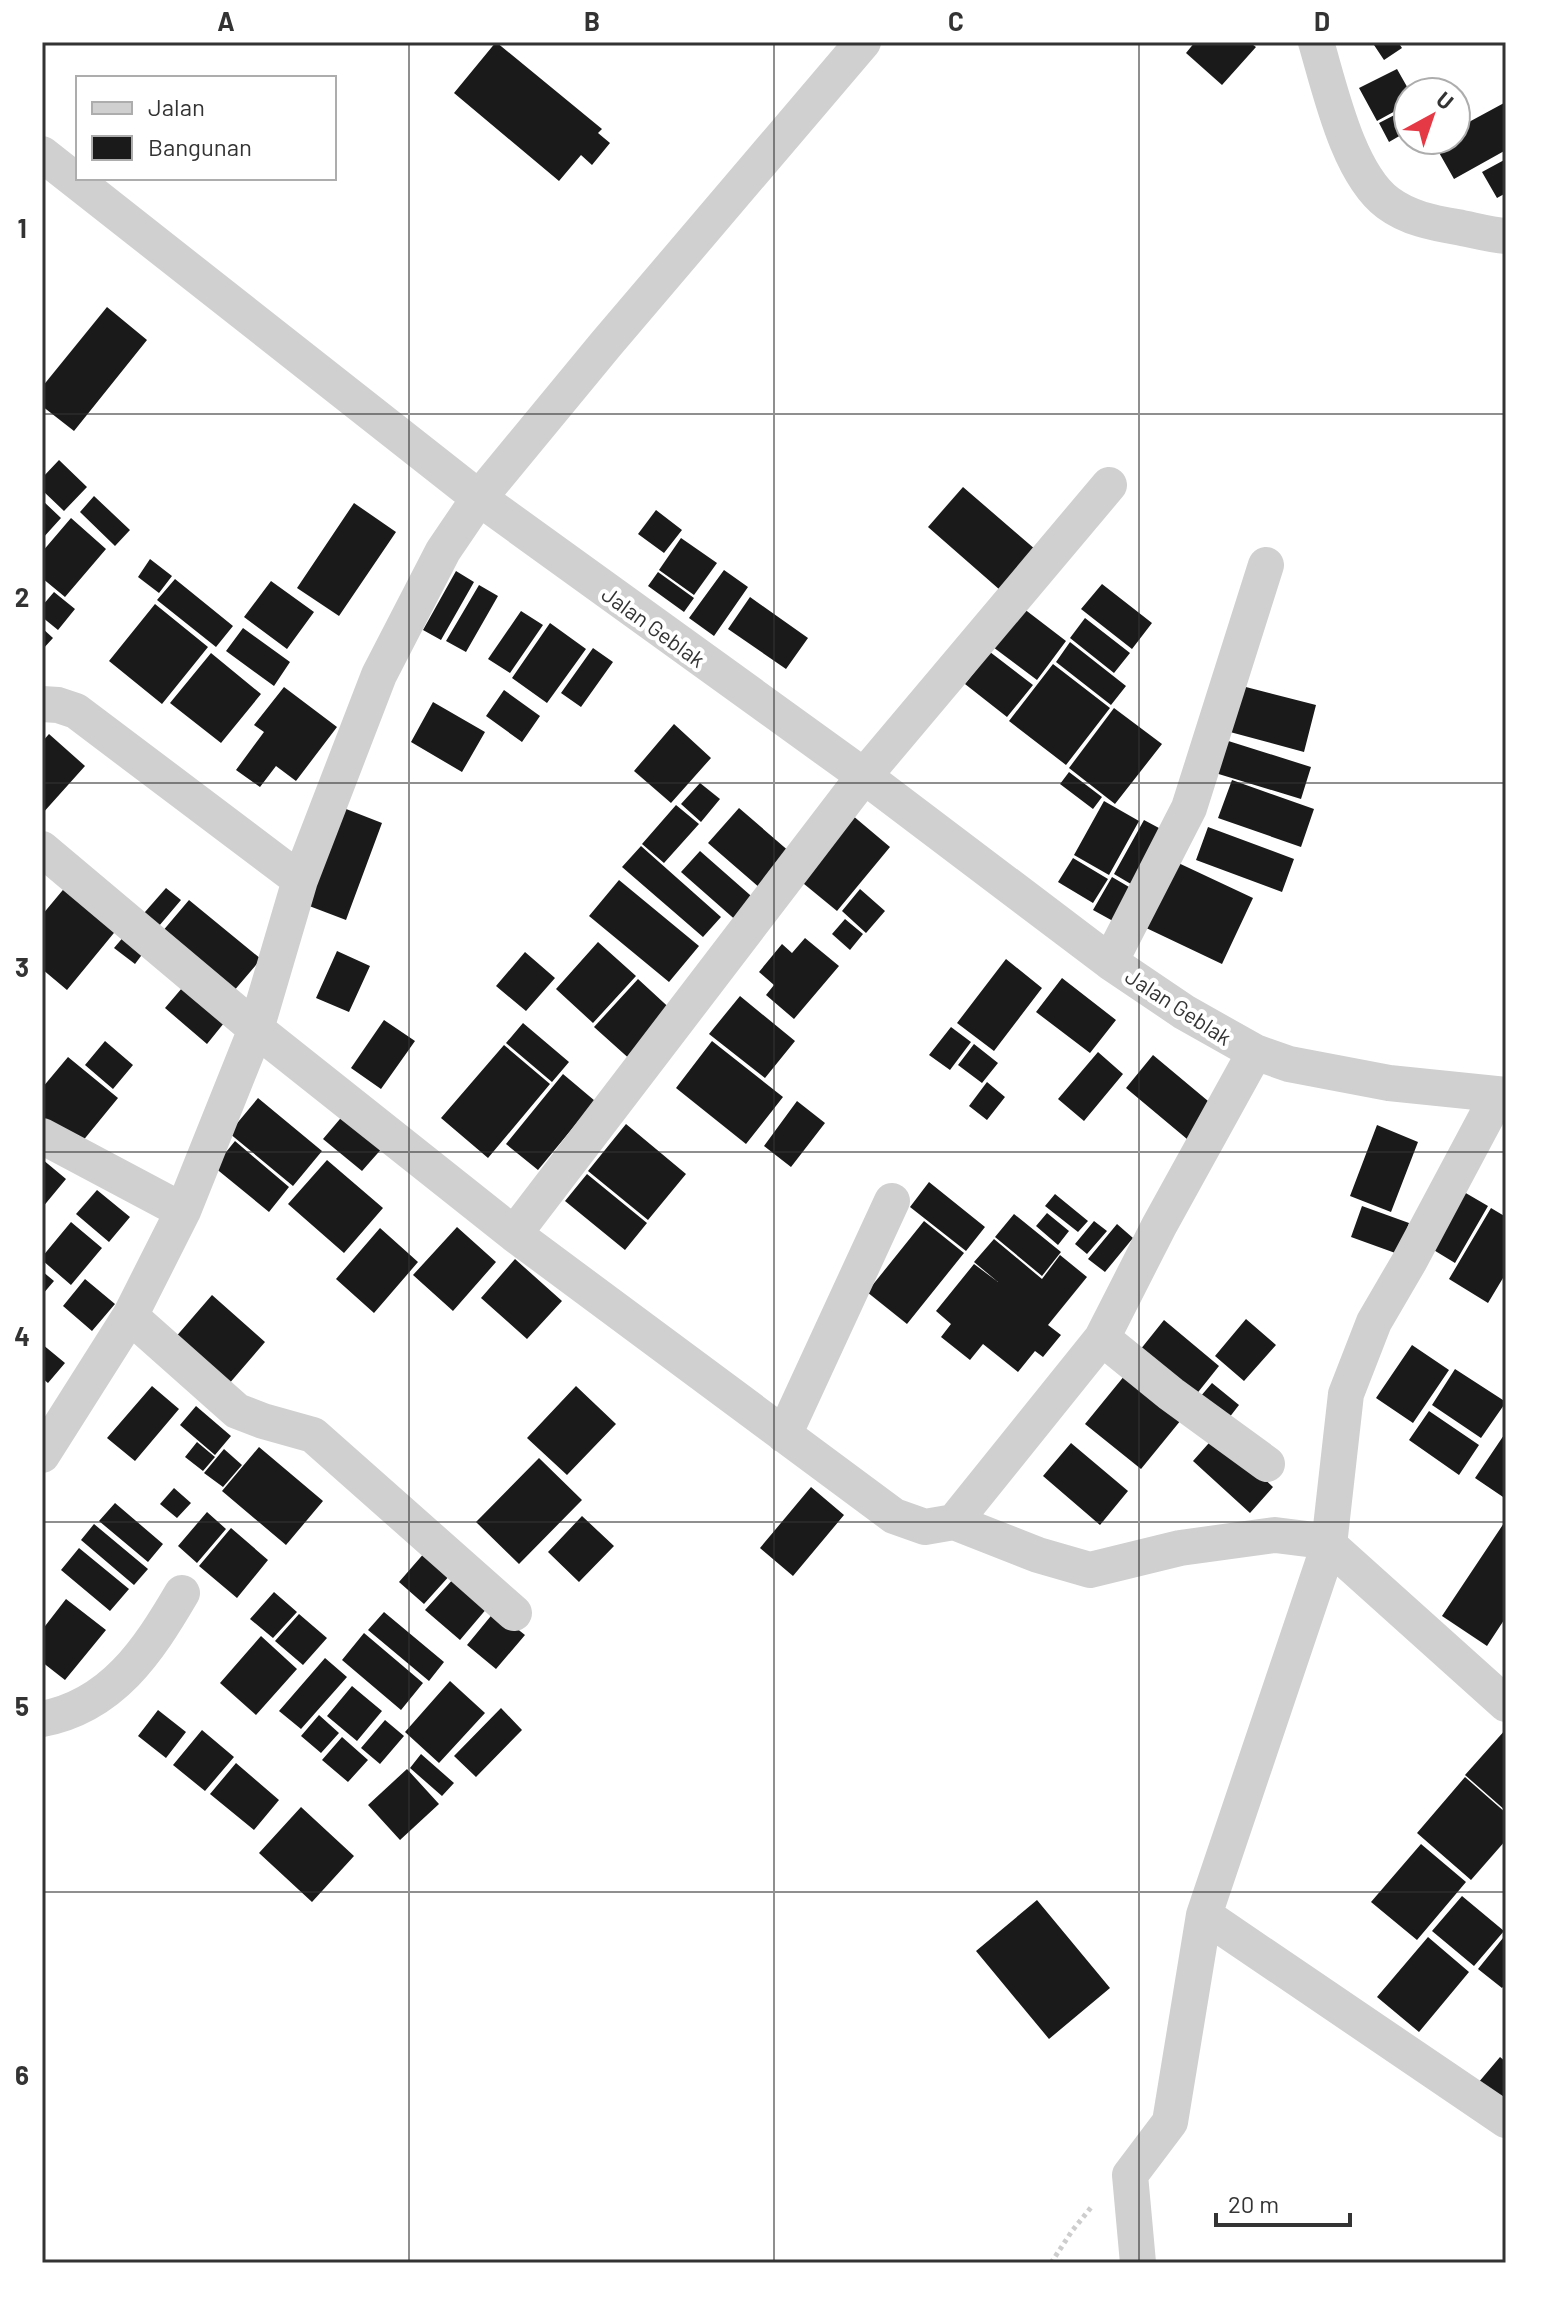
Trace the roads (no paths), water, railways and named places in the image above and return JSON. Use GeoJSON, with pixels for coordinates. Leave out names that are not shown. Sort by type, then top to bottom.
{"type":"FeatureCollection","features":[{"type":"Feature","properties":{"kind":"street"},"geometry":{"type":"LineString","coordinates":[[42,1455],[130,1316],[183,1211],[256,1029],[300,880],[379,675],[443,551],[479,498],[606,344],[863,42]]}},
{"type":"Feature","properties":{"kind":"street"},"geometry":{"type":"LineString","coordinates":[[1316,42],[1349,147],[1376,193],[1390,206],[1420,219],[1506,236]]}},
{"type":"Feature","properties":{"kind":"street","name":"Jalan Geblak"},"geometry":{"type":"LineString","coordinates":[[42,154],[479,498],[864,776],[1110,962],[1184,1012],[1255,1052],[1289,1064],[1389,1083],[1502,1095]]}},
{"type":"Feature","properties":{"kind":"street"},"geometry":{"type":"LineString","coordinates":[[514,1234],[864,776],[1109,485]]}},
{"type":"Feature","properties":{"kind":"street"},"geometry":{"type":"LineString","coordinates":[[1110,962],[1189,808],[1266,565]]}},
{"type":"Feature","properties":{"kind":"street"},"geometry":{"type":"LineString","coordinates":[[42,704],[76,711],[300,880]]}},
{"type":"Feature","properties":{"kind":"street"},"geometry":{"type":"LineString","coordinates":[[42,849],[256,1029],[514,1234],[894,1516],[925,1527],[954,1522],[1027,1551],[1090,1570],[1180,1548],[1275,1535],[1322,1542],[1506,1704]]}},
{"type":"Feature","properties":{"kind":"street"},"geometry":{"type":"LineString","coordinates":[[954,1522],[1102,1338],[1159,1226],[1255,1052]]}},
{"type":"Feature","properties":{"kind":"street"},"geometry":{"type":"LineString","coordinates":[[1138,2263],[1136,2166],[1170,2122],[1204,1915],[1322,1542],[1346,1394],[1374,1322],[1502,1095]]}},
{"type":"Feature","properties":{"kind":"street"},"geometry":{"type":"LineString","coordinates":[[42,1136],[183,1211]]}},
{"type":"Feature","properties":{"kind":"street"},"geometry":{"type":"LineString","coordinates":[[784,1435],[892,1201]]}},
{"type":"Feature","properties":{"kind":"street"},"geometry":{"type":"LineString","coordinates":[[130,1316],[237,1411],[313,1435],[514,1613]]}},
{"type":"Feature","properties":{"kind":"street"},"geometry":{"type":"LineString","coordinates":[[1102,1338],[1171,1394],[1267,1464]]}},
{"type":"Feature","properties":{"kind":"street"},"geometry":{"type":"LineString","coordinates":[[42,1719],[58,1716],[98,1697],[128,1671],[155,1639],[182,1593]]}},
{"type":"Feature","properties":{"kind":"street"},"geometry":{"type":"LineString","coordinates":[[1204,1915],[1506,2120]]}}]}
